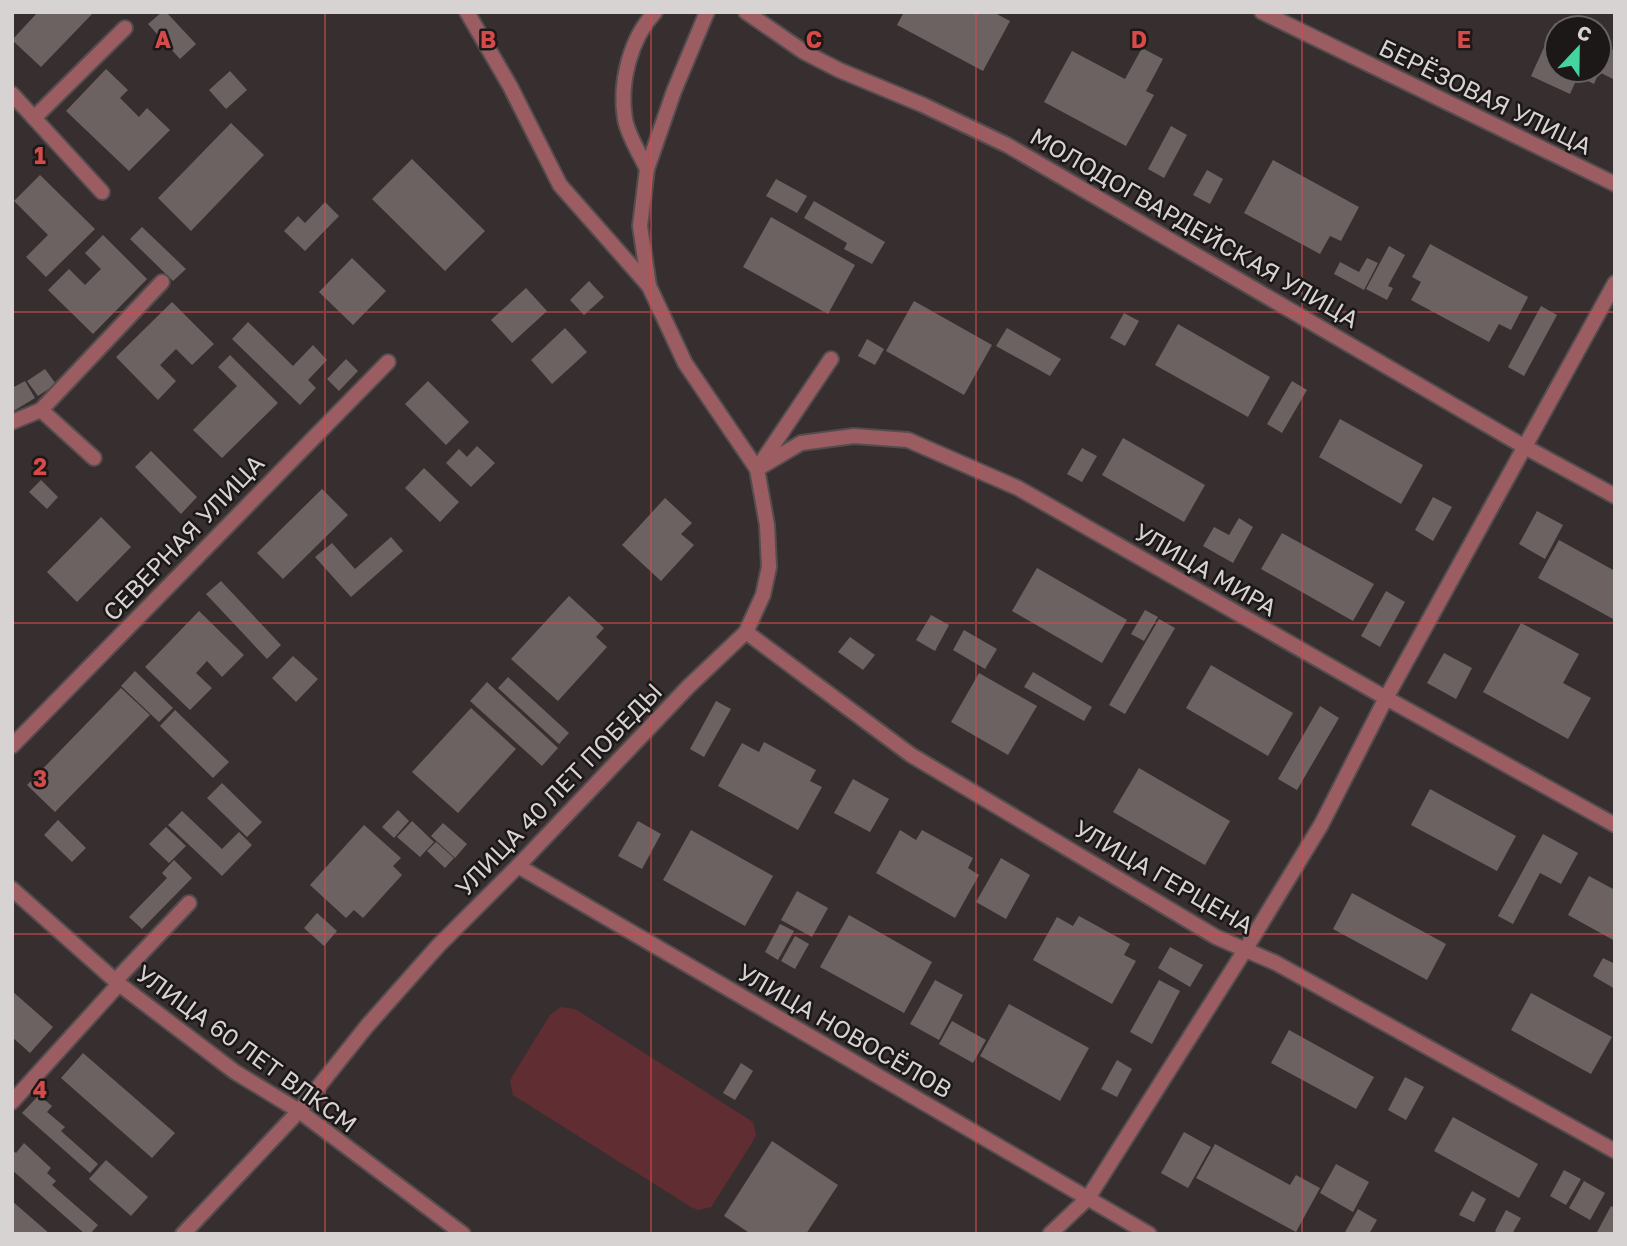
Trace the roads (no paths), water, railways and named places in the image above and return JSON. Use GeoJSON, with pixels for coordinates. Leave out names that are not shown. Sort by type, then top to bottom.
{"type":"FeatureCollection","features":[{"type":"Feature","properties":{"kind":"street"},"geometry":{"type":"LineString","coordinates":[[467,12],[510,86],[560,185],[649,286],[685,363],[757,470],[831,359]]}},
{"type":"Feature","properties":{"kind":"street"},"geometry":{"type":"LineString","coordinates":[[647,169],[625,121],[624,78],[644,24],[655,12]]}},
{"type":"Feature","properties":{"kind":"street"},"geometry":{"type":"LineString","coordinates":[[649,286],[640,226],[647,169],[674,91],[707,12]]}},
{"type":"Feature","properties":{"kind":"street","name":"МОЛОДОГВАРДЕЙСКАЯ УЛИЦА"},"geometry":{"type":"LineString","coordinates":[[746,12],[804,52],[839,70],[923,105],[1007,145],[1525,447],[1615,496]]}},
{"type":"Feature","properties":{"kind":"street","name":"БЕРЁЗОВАЯ УЛИЦА"},"geometry":{"type":"LineString","coordinates":[[1262,12],[1615,184]]}},
{"type":"Feature","properties":{"kind":"street"},"geometry":{"type":"LineString","coordinates":[[34,118],[125,28]]}},
{"type":"Feature","properties":{"kind":"street"},"geometry":{"type":"LineString","coordinates":[[12,94],[102,192]]}},
{"type":"Feature","properties":{"kind":"street"},"geometry":{"type":"LineString","coordinates":[[12,422],[41,410],[162,282]]}},
{"type":"Feature","properties":{"kind":"street"},"geometry":{"type":"LineString","coordinates":[[1050,1234],[1088,1198],[1321,825],[1386,698],[1615,283]]}},
{"type":"Feature","properties":{"kind":"street","name":"СЕВЕРНАЯ УЛИЦА"},"geometry":{"type":"LineString","coordinates":[[12,746],[388,362]]}},
{"type":"Feature","properties":{"kind":"street"},"geometry":{"type":"LineString","coordinates":[[41,410],[94,458]]}},
{"type":"Feature","properties":{"kind":"street","name":"УЛИЦА МИРА"},"geometry":{"type":"LineString","coordinates":[[757,470],[801,443],[854,436],[908,440],[1017,488],[1615,825]]}},
{"type":"Feature","properties":{"kind":"street","name":"УЛИЦА 40 ЛЕТ ПОБЕДЫ"},"geometry":{"type":"LineString","coordinates":[[183,1234],[299,1111],[367,1026],[438,946],[688,687],[746,632],[764,595],[769,567],[767,525],[757,470]]}},
{"type":"Feature","properties":{"kind":"street","name":"УЛИЦА ГЕРЦЕНА"},"geometry":{"type":"LineString","coordinates":[[746,632],[911,755],[1216,937],[1276,963],[1615,1151]]}},
{"type":"Feature","properties":{"kind":"street","name":"УЛИЦА НОВОСЁЛОВ"},"geometry":{"type":"LineString","coordinates":[[518,866],[1149,1234]]}},
{"type":"Feature","properties":{"kind":"street","name":"УЛИЦА 60 ЛЕТ ВЛКСМ"},"geometry":{"type":"LineString","coordinates":[[12,889],[117,982],[235,1072],[299,1111],[463,1234]]}},
{"type":"Feature","properties":{"kind":"street"},"geometry":{"type":"LineString","coordinates":[[12,1102],[189,903]]}}]}
